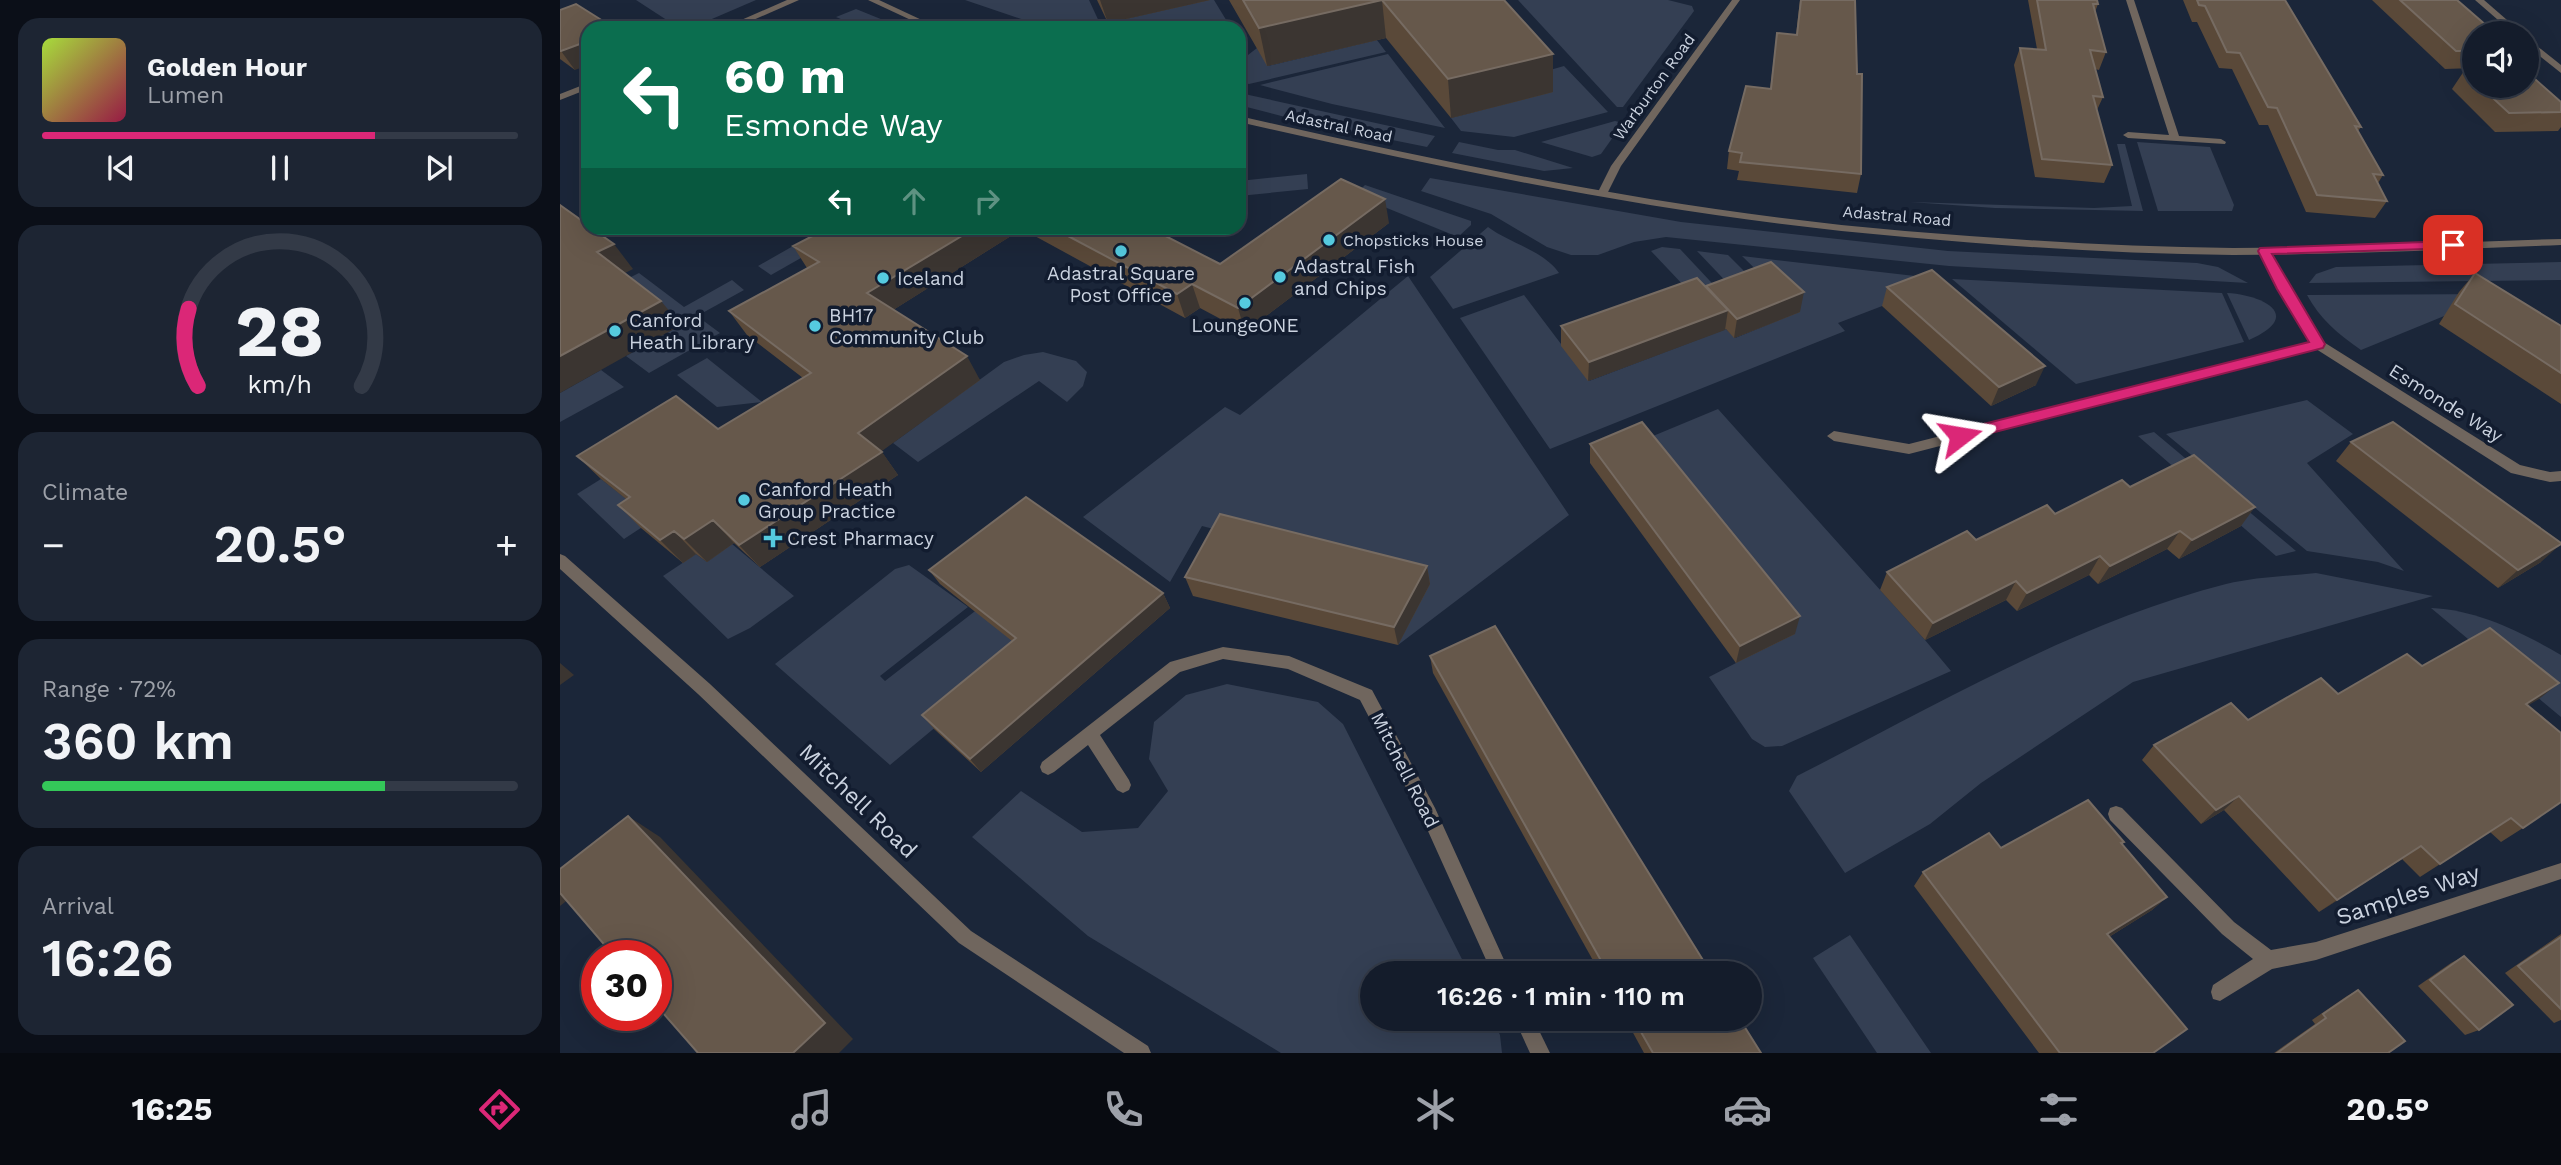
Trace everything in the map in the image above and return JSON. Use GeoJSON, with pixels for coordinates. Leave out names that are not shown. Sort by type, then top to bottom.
{"type":"FeatureCollection","features":[{"type":"Feature","properties":{"kind":"street"},"geometry":{"type":"LineString","coordinates":[[744,21],[795,0]]}},
{"type":"Feature","properties":{"kind":"street"},"geometry":{"type":"LineString","coordinates":[[872,0],[919,21]]}},
{"type":"Feature","properties":{"kind":"street","name":"Warburton Road"},"geometry":{"type":"LineString","coordinates":[[1602,194],[1616,166],[1736,0]]}},
{"type":"Feature","properties":{"kind":"street"},"geometry":{"type":"LineString","coordinates":[[2130,0],[2175,139]]}},
{"type":"Feature","properties":{"kind":"street"},"geometry":{"type":"LineString","coordinates":[[2479,0],[2504,21]]}},
{"type":"Feature","properties":{"kind":"street"},"geometry":{"type":"LineString","coordinates":[[2539,51],[2561,70]]}},
{"type":"Feature","properties":{"kind":"street"},"geometry":{"type":"LineString","coordinates":[[560,97],[581,89]]}},
{"type":"Feature","properties":{"kind":"street","name":"Adastral Road"},"geometry":{"type":"LineString","coordinates":[[1246,121],[1361,148],[1602,194],[1772,220],[1996,241],[2264,251],[2561,242]]}},
{"type":"Feature","properties":{"kind":"street"},"geometry":{"type":"LineString","coordinates":[[2129,135],[2221,142]]}},
{"type":"Feature","properties":{"kind":"street","name":"Esmonde Way"},"geometry":{"type":"LineString","coordinates":[[2264,251],[2318,344],[2476,447],[2516,469],[2550,477],[2561,476]]}},
{"type":"Feature","properties":{"kind":"street"},"geometry":{"type":"LineString","coordinates":[[1834,436],[1909,449],[2318,344]]}},
{"type":"Feature","properties":{"kind":"street","name":"Mitchell Road"},"geometry":{"type":"LineString","coordinates":[[560,560],[704,689],[965,937],[1141,1053]]}},
{"type":"Feature","properties":{"kind":"street","name":"Mitchell Road"},"geometry":{"type":"LineString","coordinates":[[1048,768],[1175,667],[1223,653],[1289,663],[1366,695],[1429,814],[1496,961]]}},
{"type":"Feature","properties":{"kind":"street"},"geometry":{"type":"LineString","coordinates":[[1090,733],[1124,785]]}},
{"type":"Feature","properties":{"kind":"street"},"geometry":{"type":"LineString","coordinates":[[2116,814],[2228,928],[2269,960]]}},
{"type":"Feature","properties":{"kind":"street","name":"Samples Way"},"geometry":{"type":"LineString","coordinates":[[2220,992],[2269,960],[2316,951],[2561,870]]}},
{"type":"Feature","properties":{"kind":"street"},"geometry":{"type":"LineString","coordinates":[[1529,1031],[1539,1053]]}},
{"type":"Feature","properties":{"kind":"shaded area"},"geometry":{"type":"Polygon","coordinates":[[[636,0],[756,0],[707,21],[668,21],[636,0]]]}},
{"type":"Feature","properties":{"kind":"shaded area"},"geometry":{"type":"Polygon","coordinates":[[[965,0],[1089,0],[1099,21],[1027,21],[965,0]]]}},
{"type":"Feature","properties":{"kind":"shaded area"},"geometry":{"type":"Polygon","coordinates":[[[1214,0],[1227,21],[1117,21],[1214,0]]]}},
{"type":"Feature","properties":{"kind":"shaded area"},"geometry":{"type":"Polygon","coordinates":[[[1518,0],[1668,0],[1692,6],[1694,11],[1623,107],[1617,107],[1518,0]]]}},
{"type":"Feature","properties":{"kind":"shaded area"},"geometry":{"type":"Polygon","coordinates":[[[856,9],[886,21],[845,21],[836,17],[856,9]]]}},
{"type":"Feature","properties":{"kind":"shaded area"},"geometry":{"type":"Polygon","coordinates":[[[1377,40],[1386,52],[1246,83],[1246,57],[1257,48],[1268,66],[1377,40]]]}},
{"type":"Feature","properties":{"kind":"shaded area"},"geometry":{"type":"Polygon","coordinates":[[[1388,54],[1445,128],[1332,104],[1260,85],[1388,54]]]}},
{"type":"Feature","properties":{"kind":"shaded area"},"geometry":{"type":"Polygon","coordinates":[[[1564,66],[1608,112],[1514,137],[1461,131],[1451,118],[1552,92],[1536,74],[1564,66]]]}},
{"type":"Feature","properties":{"kind":"shaded area"},"geometry":{"type":"Polygon","coordinates":[[[1246,94],[1435,136],[1427,147],[1308,123],[1246,107],[1246,94]]]}},
{"type":"Feature","properties":{"kind":"shaded area"},"geometry":{"type":"Polygon","coordinates":[[[1615,121],[1623,123],[1601,154],[1592,157],[1541,142],[1615,121]]]}},
{"type":"Feature","properties":{"kind":"shaded area"},"geometry":{"type":"Polygon","coordinates":[[[1459,142],[1498,150],[1515,150],[1573,168],[1544,171],[1452,153],[1459,142]]]}},
{"type":"Feature","properties":{"kind":"shaded area"},"geometry":{"type":"Polygon","coordinates":[[[2137,142],[2210,147],[2234,205],[2232,211],[2158,211],[2137,142]]]}},
{"type":"Feature","properties":{"kind":"shaded area"},"geometry":{"type":"Polygon","coordinates":[[[2117,144],[2125,144],[2143,211],[1995,208],[1910,202],[2094,208],[2132,206],[2117,144]]]}},
{"type":"Feature","properties":{"kind":"shaded area"},"geometry":{"type":"Polygon","coordinates":[[[1307,174],[1308,189],[1246,195],[1246,180],[1307,174]]]}},
{"type":"Feature","properties":{"kind":"shaded area"},"geometry":{"type":"Polygon","coordinates":[[[1430,178],[1681,222],[1948,251],[2197,263],[2218,267],[2248,283],[1949,266],[1666,237],[1634,242],[1598,255],[1571,255],[1547,247],[1491,214],[1421,191],[1430,178]]]}},
{"type":"Feature","properties":{"kind":"shaded area"},"geometry":{"type":"Polygon","coordinates":[[[1365,185],[1471,221],[1471,225],[1458,237],[1355,195],[1365,185]]]}},
{"type":"Feature","properties":{"kind":"shaded area"},"geometry":{"type":"Polygon","coordinates":[[[1488,227],[1544,258],[1559,273],[1453,309],[1430,277],[1488,227]]]}},
{"type":"Feature","properties":{"kind":"shaded area"},"geometry":{"type":"Polygon","coordinates":[[[812,235],[819,235],[829,242],[771,275],[758,266],[812,235]]]}},
{"type":"Feature","properties":{"kind":"shaded area"},"geometry":{"type":"Polygon","coordinates":[[[1662,247],[1680,249],[1725,297],[1703,306],[1651,251],[1662,247]]]}},
{"type":"Feature","properties":{"kind":"shaded area"},"geometry":{"type":"Polygon","coordinates":[[[1697,251],[1728,255],[1758,285],[1737,293],[1697,251]]]}},
{"type":"Feature","properties":{"kind":"shaded area"},"geometry":{"type":"Polygon","coordinates":[[[1742,256],[1915,276],[1929,288],[1838,323],[1845,331],[1550,449],[1460,318],[1524,295],[1589,381],[1726,329],[1735,338],[1799,312],[1742,256]]]}},
{"type":"Feature","properties":{"kind":"shaded area"},"geometry":{"type":"Polygon","coordinates":[[[2561,262],[2561,280],[2309,283],[2316,274],[2336,267],[2561,262]]]}},
{"type":"Feature","properties":{"kind":"shaded area"},"geometry":{"type":"Polygon","coordinates":[[[639,273],[684,307],[732,280],[744,290],[697,316],[720,333],[649,373],[626,356],[681,325],[623,281],[639,273]]]}},
{"type":"Feature","properties":{"kind":"shaded area"},"geometry":{"type":"Polygon","coordinates":[[[1408,276],[1569,515],[1398,645],[1429,584],[1202,526],[1170,582],[1083,517],[1225,407],[1240,415],[1408,276]]]}},
{"type":"Feature","properties":{"kind":"shaded area"},"geometry":{"type":"Polygon","coordinates":[[[1952,279],[2222,293],[2244,342],[2076,384],[1952,279]]]}},
{"type":"Feature","properties":{"kind":"shaded area"},"geometry":{"type":"Polygon","coordinates":[[[2227,293],[2265,302],[2276,315],[2274,323],[2249,340],[2227,293]]]}},
{"type":"Feature","properties":{"kind":"shaded area"},"geometry":{"type":"Polygon","coordinates":[[[2498,294],[2361,350],[2330,326],[2307,295],[2498,294]]]}},
{"type":"Feature","properties":{"kind":"shaded area"},"geometry":{"type":"Polygon","coordinates":[[[1043,352],[1076,361],[1087,372],[1083,386],[1067,402],[1039,381],[918,462],[893,443],[1004,362],[1043,352]]]}},
{"type":"Feature","properties":{"kind":"shaded area"},"geometry":{"type":"Polygon","coordinates":[[[707,358],[762,402],[717,407],[677,375],[707,358]]]}},
{"type":"Feature","properties":{"kind":"shaded area"},"geometry":{"type":"Polygon","coordinates":[[[601,370],[624,387],[560,422],[560,393],[601,370]]]}},
{"type":"Feature","properties":{"kind":"shaded area"},"geometry":{"type":"Polygon","coordinates":[[[2307,400],[2353,434],[2307,463],[2404,571],[2378,562],[2307,551],[2166,434],[2307,400]]]}},
{"type":"Feature","properties":{"kind":"shaded area"},"geometry":{"type":"Polygon","coordinates":[[[1718,409],[1951,671],[1782,746],[1765,747],[1752,739],[1709,677],[1736,663],[1641,441],[1718,409]]]}},
{"type":"Feature","properties":{"kind":"shaded area"},"geometry":{"type":"Polygon","coordinates":[[[2154,432],[2296,551],[2276,556],[2138,436],[2154,432]]]}},
{"type":"Feature","properties":{"kind":"shaded area"},"geometry":{"type":"Polygon","coordinates":[[[601,479],[653,520],[624,539],[577,494],[601,479]]]}},
{"type":"Feature","properties":{"kind":"shaded area"},"geometry":{"type":"Polygon","coordinates":[[[1072,536],[1121,573],[890,765],[775,664],[895,569],[909,565],[968,607],[880,676],[885,681],[1072,536]]]}},
{"type":"Feature","properties":{"kind":"shaded area"},"geometry":{"type":"Polygon","coordinates":[[[732,544],[794,596],[750,628],[728,639],[663,576],[696,554],[707,562],[732,544]]]}},
{"type":"Feature","properties":{"kind":"shaded area"},"geometry":{"type":"Polygon","coordinates":[[[2316,573],[2433,596],[2133,682],[1981,783],[1930,824],[1845,873],[1789,791],[1797,776],[2060,643],[2170,601],[2226,584],[2316,573]]]}},
{"type":"Feature","properties":{"kind":"shaded area"},"geometry":{"type":"Polygon","coordinates":[[[2431,608],[2482,618],[2530,638],[2561,655],[2561,717],[2431,608]]]}},
{"type":"Feature","properties":{"kind":"shaded area"},"geometry":{"type":"Polygon","coordinates":[[[1227,684],[1318,702],[1343,724],[1463,961],[1360,961],[1360,1031],[1498,1031],[1502,1053],[1281,1053],[1088,936],[972,837],[1021,791],[1082,832],[1138,828],[1168,791],[1149,759],[1154,722],[1186,695],[1227,684]]]}},
{"type":"Feature","properties":{"kind":"shaded area"},"geometry":{"type":"Polygon","coordinates":[[[1850,935],[1931,1053],[1877,1053],[1813,958],[1850,935]]]}},
{"type":"Feature","properties":{"kind":"building"},"geometry":{"type":"Polygon","coordinates":[[[1243,0],[1382,0],[1259,28],[1243,0]]]}},
{"type":"Feature","properties":{"kind":"building"},"geometry":{"type":"Polygon","coordinates":[[[1382,0],[1504,0],[1553,54],[1448,79],[1382,0]]]}},
{"type":"Feature","properties":{"kind":"building"},"geometry":{"type":"Polygon","coordinates":[[[1801,0],[1855,0],[1857,74],[1862,74],[1861,174],[1740,162],[1742,153],[1729,151],[1746,86],[1771,89],[1777,33],[1797,35],[1801,0]]]}},
{"type":"Feature","properties":{"kind":"building"},"geometry":{"type":"Polygon","coordinates":[[[2037,0],[2097,0],[2098,4],[2093,4],[2106,52],[2090,50],[2103,97],[2093,96],[2112,165],[2042,159],[2020,48],[2046,50],[2037,0]]]}},
{"type":"Feature","properties":{"kind":"building"},"geometry":{"type":"Polygon","coordinates":[[[2197,0],[2285,0],[2361,127],[2355,126],[2383,175],[2373,174],[2387,201],[2317,195],[2277,108],[2268,107],[2240,53],[2227,52],[2205,6],[2199,5],[2197,0]]]}},
{"type":"Feature","properties":{"kind":"building"},"geometry":{"type":"Polygon","coordinates":[[[2400,0],[2457,0],[2481,21],[2462,21],[2462,51],[2456,51],[2400,0]]]}},
{"type":"Feature","properties":{"kind":"building"},"geometry":{"type":"Polygon","coordinates":[[[576,4],[603,21],[581,21],[581,44],[560,51],[560,10],[576,4]]]}},
{"type":"Feature","properties":{"kind":"building"},"geometry":{"type":"Polygon","coordinates":[[[2539,83],[2561,102],[2561,112],[2509,113],[2493,98],[2539,98],[2539,83]]]}},
{"type":"Feature","properties":{"kind":"building"},"geometry":{"type":"Polygon","coordinates":[[[1341,179],[1385,199],[1238,308],[1192,284],[1177,294],[1066,235],[1164,235],[1220,264],[1341,179]]]}},
{"type":"Feature","properties":{"kind":"building"},"geometry":{"type":"Polygon","coordinates":[[[560,205],[581,220],[581,235],[601,235],[614,244],[597,252],[661,301],[560,356],[560,205]]]}},
{"type":"Feature","properties":{"kind":"building"},"geometry":{"type":"Polygon","coordinates":[[[814,235],[963,235],[867,293],[967,356],[858,433],[882,452],[739,545],[713,520],[684,539],[674,531],[660,540],[618,505],[630,497],[577,456],[676,396],[718,429],[811,373],[729,311],[819,262],[793,246],[814,235]]]}},
{"type":"Feature","properties":{"kind":"building"},"geometry":{"type":"Polygon","coordinates":[[[1771,262],[1804,292],[1737,319],[1706,286],[1771,262]]]}},
{"type":"Feature","properties":{"kind":"building"},"geometry":{"type":"Polygon","coordinates":[[[1932,270],[2045,366],[1999,387],[1887,287],[1932,270]]]}},
{"type":"Feature","properties":{"kind":"building"},"geometry":{"type":"Polygon","coordinates":[[[2475,273],[2561,326],[2561,373],[2455,304],[2475,273]]]}},
{"type":"Feature","properties":{"kind":"building"},"geometry":{"type":"Polygon","coordinates":[[[1697,278],[1728,310],[1589,362],[1561,326],[1697,278]]]}},
{"type":"Feature","properties":{"kind":"building"},"geometry":{"type":"Polygon","coordinates":[[[1642,422],[1800,616],[1740,646],[1590,444],[1642,422]]]}},
{"type":"Feature","properties":{"kind":"building"},"geometry":{"type":"Polygon","coordinates":[[[2393,422],[2561,544],[2518,570],[2351,442],[2393,422]]]}},
{"type":"Feature","properties":{"kind":"building"},"geometry":{"type":"Polygon","coordinates":[[[2194,455],[2255,507],[2192,540],[2180,531],[2110,566],[2100,556],[2027,593],[2016,581],[1933,623],[1887,572],[1967,531],[1976,540],[2047,505],[2055,514],[2122,480],[2130,487],[2194,455]]]}},
{"type":"Feature","properties":{"kind":"building"},"geometry":{"type":"Polygon","coordinates":[[[1026,497],[1163,593],[970,759],[922,715],[1016,638],[929,570],[1026,497]]]}},
{"type":"Feature","properties":{"kind":"building"},"geometry":{"type":"Polygon","coordinates":[[[1220,514],[1427,566],[1394,627],[1185,577],[1220,514]]]}},
{"type":"Feature","properties":{"kind":"building"},"geometry":{"type":"Polygon","coordinates":[[[1495,626],[1704,961],[1601,961],[1430,656],[1495,626]]]}},
{"type":"Feature","properties":{"kind":"building"},"geometry":{"type":"Polygon","coordinates":[[[2490,628],[2559,683],[2526,704],[2561,733],[2561,802],[2523,828],[2511,818],[2440,864],[2421,846],[2337,900],[2239,796],[2216,810],[2154,745],[2231,703],[2248,720],[2321,678],[2338,694],[2407,654],[2422,666],[2490,628]]]}},
{"type":"Feature","properties":{"kind":"building"},"geometry":{"type":"Polygon","coordinates":[[[2088,800],[2167,897],[2107,934],[2187,1029],[2153,1053],[2060,1053],[1923,872],[1989,833],[2001,848],[2088,800]]]}},
{"type":"Feature","properties":{"kind":"building"},"geometry":{"type":"Polygon","coordinates":[[[628,816],[825,1023],[793,1053],[698,1053],[672,1023],[672,940],[600,940],[560,893],[560,869],[628,816]]]}},
{"type":"Feature","properties":{"kind":"building"},"geometry":{"type":"Polygon","coordinates":[[[2561,937],[2561,1009],[2518,966],[2561,937]]]}},
{"type":"Feature","properties":{"kind":"building"},"geometry":{"type":"Polygon","coordinates":[[[2464,956],[2513,1005],[2479,1030],[2430,980],[2464,956]]]}},
{"type":"Feature","properties":{"kind":"building"},"geometry":{"type":"Polygon","coordinates":[[[2358,990],[2405,1041],[2388,1053],[2277,1053],[2326,1018],[2323,1014],[2358,990]]]}},
{"type":"Feature","properties":{"kind":"building"},"geometry":{"type":"Polygon","coordinates":[[[1640,1031],[1747,1031],[1761,1053],[1653,1053],[1640,1031]]]}},
{"type":"Feature","properties":{"kind":"place","name":"Chopsticks House"},"geometry":{"type":"Point","coordinates":[1329,240]}},
{"type":"Feature","properties":{"kind":"place","name":"Adastral Square Post Office"},"geometry":{"type":"Point","coordinates":[1121,251]}},
{"type":"Feature","properties":{"kind":"place","name":"Adastral Fish and Chips"},"geometry":{"type":"Point","coordinates":[1280,277]}},
{"type":"Feature","properties":{"kind":"place","name":"Iceland"},"geometry":{"type":"Point","coordinates":[883,278]}},
{"type":"Feature","properties":{"kind":"place","name":"LoungeONE"},"geometry":{"type":"Point","coordinates":[1245,303]}},
{"type":"Feature","properties":{"kind":"place","name":"BH17 Community Club"},"geometry":{"type":"Point","coordinates":[815,326]}},
{"type":"Feature","properties":{"kind":"place","name":"Canford Heath Library"},"geometry":{"type":"Point","coordinates":[615,331]}},
{"type":"Feature","properties":{"kind":"place","name":"Canford Heath Group Practice"},"geometry":{"type":"Point","coordinates":[744,500]}},
{"type":"Feature","properties":{"kind":"place","name":"Crest Pharmacy"},"geometry":{"type":"Point","coordinates":[773,538]}},
{"type":"Feature","properties":{"kind":"route"},"geometry":{"type":"LineString","coordinates":[[1960,436],[2318,344],[2264,251],[2453,245]]}}]}
